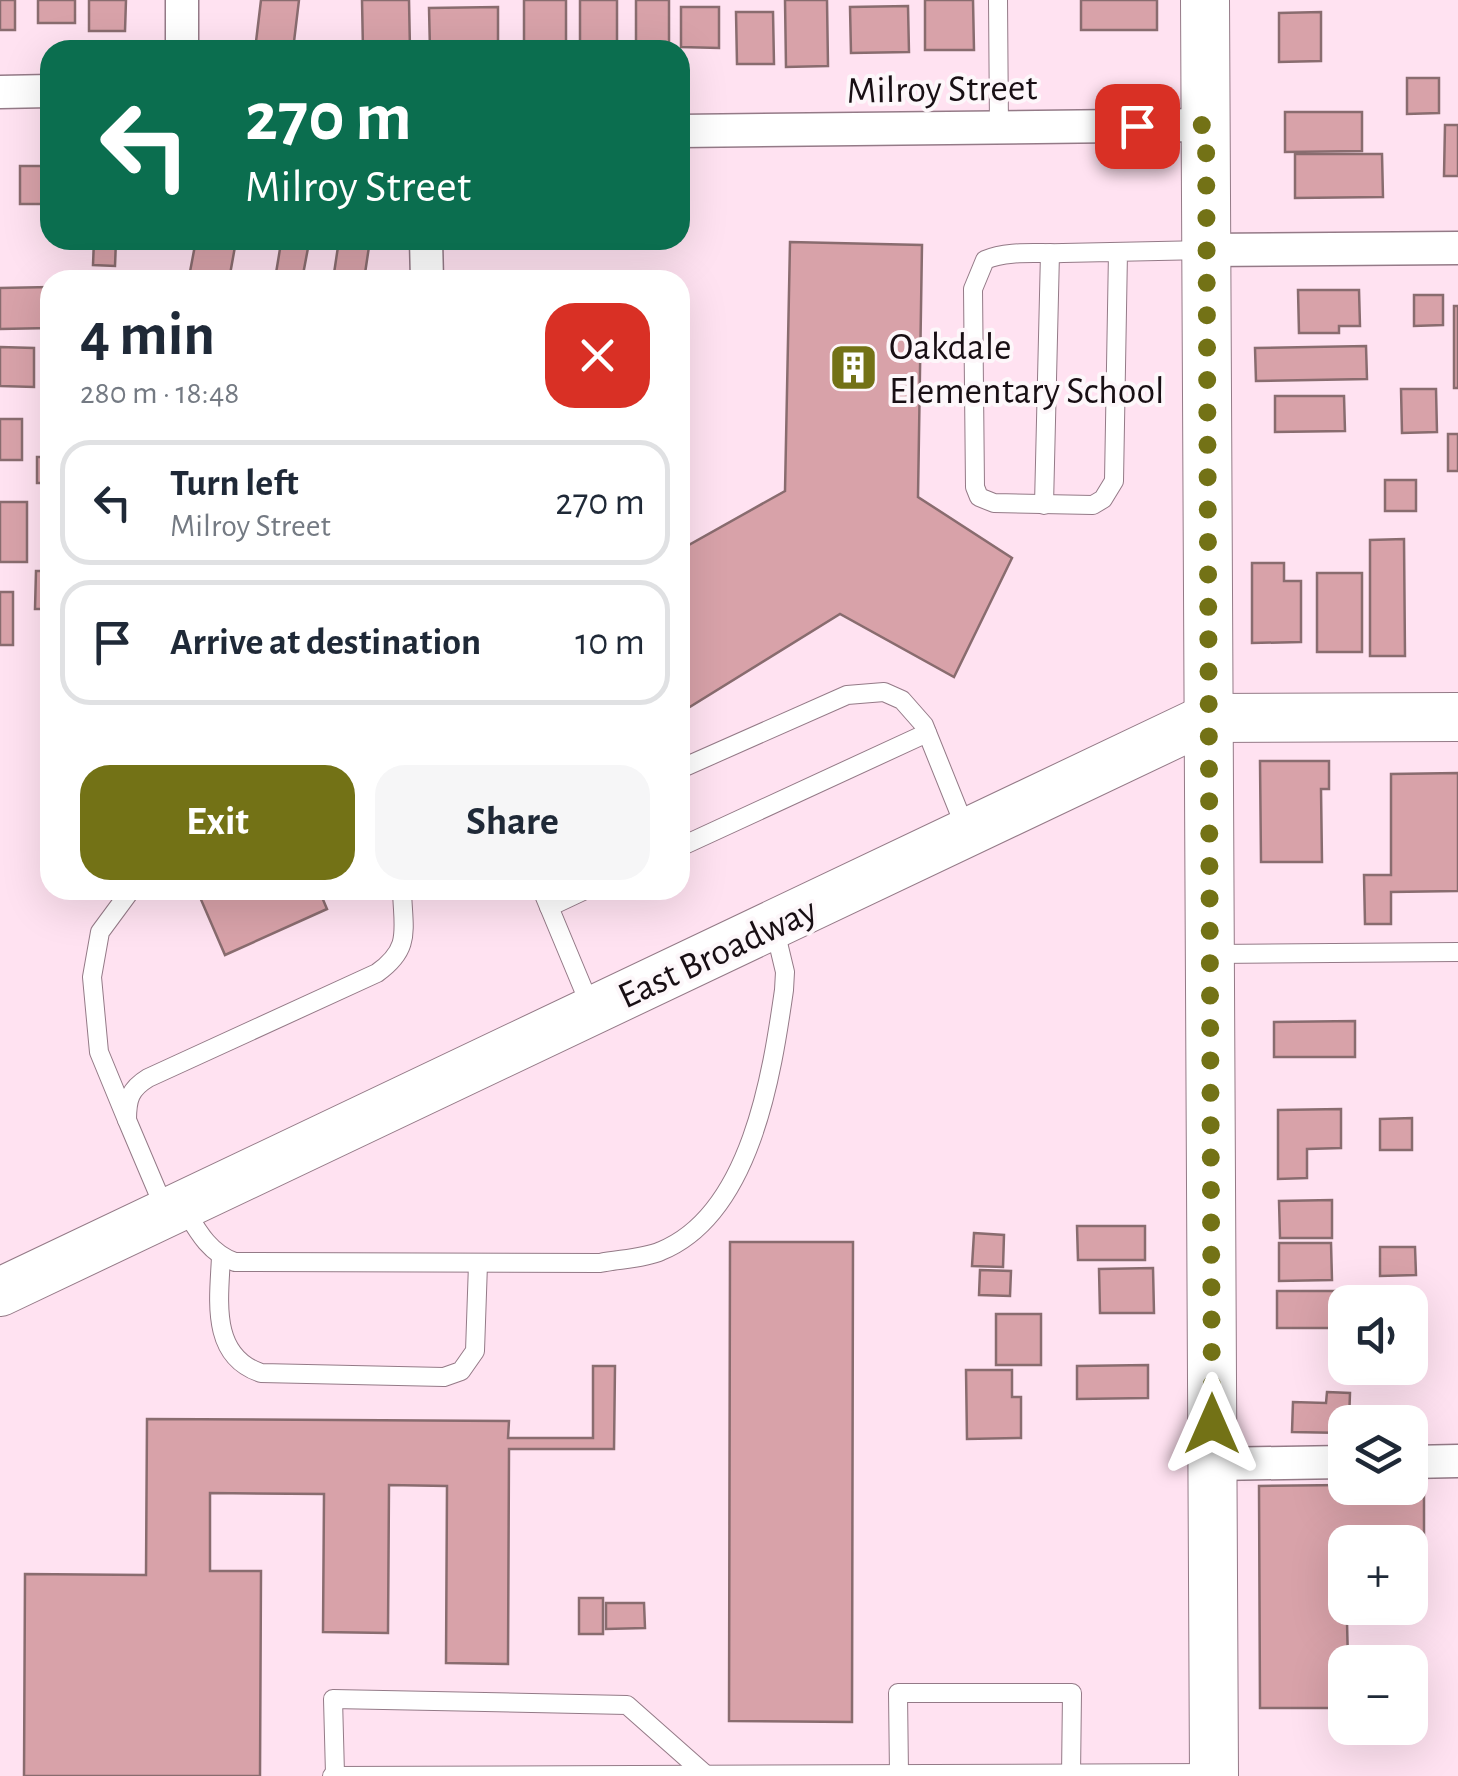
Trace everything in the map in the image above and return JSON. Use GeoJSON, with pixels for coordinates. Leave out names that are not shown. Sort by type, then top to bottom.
{"type":"FeatureCollection","features":[{"type":"Feature","properties":{"kind":"street"},"geometry":{"type":"LineString","coordinates":[[182,0],[182,40]]}},
{"type":"Feature","properties":{"kind":"street"},"geometry":{"type":"LineString","coordinates":[[1205,0],[1214,1775]]}},
{"type":"Feature","properties":{"kind":"street"},"geometry":{"type":"LineString","coordinates":[[0,92],[40,90]]}},
{"type":"Feature","properties":{"kind":"street","name":"Milroy Street"},"geometry":{"type":"LineString","coordinates":[[690,131],[1206,125]]}},
{"type":"Feature","properties":{"kind":"street"},"geometry":{"type":"LineString","coordinates":[[1206,250],[1458,248]]}},
{"type":"Feature","properties":{"kind":"street","name":"East Broadway"},"geometry":{"type":"LineString","coordinates":[[0,1292],[1208,718],[1458,717]]}},
{"type":"Feature","properties":{"kind":"street"},"geometry":{"type":"LineString","coordinates":[[1428,1462],[1458,1461]]}},
{"type":"Feature","properties":{"kind":"street"},"geometry":{"type":"LineString","coordinates":[[1213,1464],[1328,1462]]}},
{"type":"Feature","properties":{"kind":"lane"},"geometry":{"type":"LineString","coordinates":[[998,0],[999,127]]}},
{"type":"Feature","properties":{"kind":"lane"},"geometry":{"type":"LineString","coordinates":[[1118,252],[1114,481],[1094,506],[994,503],[979,496],[974,487],[972,290],[984,260],[998,254],[1206,250]]}},
{"type":"Feature","properties":{"kind":"lane"},"geometry":{"type":"LineString","coordinates":[[1044,504],[1050,254]]}},
{"type":"Feature","properties":{"kind":"lane"},"geometry":{"type":"LineString","coordinates":[[690,765],[848,695],[884,692],[902,700],[916,713],[968,832]]}},
{"type":"Feature","properties":{"kind":"lane"},"geometry":{"type":"LineString","coordinates":[[690,842],[928,734]]}},
{"type":"Feature","properties":{"kind":"lane"},"geometry":{"type":"LineString","coordinates":[[124,900],[100,932],[92,976],[99,1052],[126,1120],[174,1208],[220,1257],[253,1262],[600,1263],[660,1252],[687,1235],[708,1216],[746,1155],[760,1119],[784,990],[785,972],[774,925]]}},
{"type":"Feature","properties":{"kind":"lane"},"geometry":{"type":"LineString","coordinates":[[126,1120],[134,1087],[148,1078],[377,974],[396,959],[403,942],[402,900]]}},
{"type":"Feature","properties":{"kind":"lane"},"geometry":{"type":"LineString","coordinates":[[547,900],[592,1011]]}},
{"type":"Feature","properties":{"kind":"lane"},"geometry":{"type":"LineString","coordinates":[[1210,954],[1458,952]]}},
{"type":"Feature","properties":{"kind":"lane"},"geometry":{"type":"LineString","coordinates":[[220,1257],[218,1307],[224,1340],[232,1356],[246,1368],[261,1373],[444,1377],[461,1371],[475,1351],[478,1264]]}},
{"type":"Feature","properties":{"kind":"lane"},"geometry":{"type":"LineString","coordinates":[[899,1774],[898,1693],[1072,1693],[1071,1776]]}},
{"type":"Feature","properties":{"kind":"lane"},"geometry":{"type":"LineString","coordinates":[[704,1774],[627,1705],[333,1699],[334,1775],[1214,1775]]}},
{"type":"Feature","properties":{"kind":"building"},"geometry":{"type":"Polygon","coordinates":[[[0,0],[15,0],[15,30],[0,30],[0,0]]]}},
{"type":"Feature","properties":{"kind":"building"},"geometry":{"type":"Polygon","coordinates":[[[38,0],[75,0],[75,23],[38,23],[38,0]]]}},
{"type":"Feature","properties":{"kind":"building"},"geometry":{"type":"Polygon","coordinates":[[[89,0],[126,0],[125,31],[89,31],[89,0]]]}},
{"type":"Feature","properties":{"kind":"building"},"geometry":{"type":"Polygon","coordinates":[[[261,0],[299,0],[294,40],[256,40],[261,0]]]}},
{"type":"Feature","properties":{"kind":"building"},"geometry":{"type":"Polygon","coordinates":[[[362,0],[409,0],[410,40],[363,40],[362,0]]]}},
{"type":"Feature","properties":{"kind":"building"},"geometry":{"type":"Polygon","coordinates":[[[524,0],[566,0],[566,40],[524,40],[524,0]]]}},
{"type":"Feature","properties":{"kind":"building"},"geometry":{"type":"Polygon","coordinates":[[[580,0],[617,0],[617,40],[580,40],[580,0]]]}},
{"type":"Feature","properties":{"kind":"building"},"geometry":{"type":"Polygon","coordinates":[[[636,0],[669,0],[669,40],[636,40],[636,0]]]}},
{"type":"Feature","properties":{"kind":"building"},"geometry":{"type":"Polygon","coordinates":[[[785,0],[827,0],[828,66],[786,67],[785,0]]]}},
{"type":"Feature","properties":{"kind":"building"},"geometry":{"type":"Polygon","coordinates":[[[925,0],[973,0],[974,50],[925,50],[925,0]]]}},
{"type":"Feature","properties":{"kind":"building"},"geometry":{"type":"Polygon","coordinates":[[[1081,0],[1157,0],[1157,30],[1081,30],[1081,0]]]}},
{"type":"Feature","properties":{"kind":"building"},"geometry":{"type":"Polygon","coordinates":[[[908,6],[909,52],[851,53],[850,7],[908,6]]]}},
{"type":"Feature","properties":{"kind":"building"},"geometry":{"type":"Polygon","coordinates":[[[498,7],[498,40],[430,40],[429,8],[498,7]]]}},
{"type":"Feature","properties":{"kind":"building"},"geometry":{"type":"Polygon","coordinates":[[[681,7],[719,7],[719,48],[690,47],[690,40],[681,40],[681,7]]]}},
{"type":"Feature","properties":{"kind":"building"},"geometry":{"type":"Polygon","coordinates":[[[736,12],[773,12],[774,64],[737,64],[736,12]]]}},
{"type":"Feature","properties":{"kind":"building"},"geometry":{"type":"Polygon","coordinates":[[[1321,12],[1321,61],[1279,62],[1279,13],[1321,12]]]}},
{"type":"Feature","properties":{"kind":"building"},"geometry":{"type":"Polygon","coordinates":[[[1407,78],[1439,78],[1439,113],[1407,114],[1407,78]]]}},
{"type":"Feature","properties":{"kind":"building"},"geometry":{"type":"Polygon","coordinates":[[[1285,112],[1362,112],[1362,151],[1285,152],[1285,112]]]}},
{"type":"Feature","properties":{"kind":"building"},"geometry":{"type":"Polygon","coordinates":[[[1445,125],[1458,125],[1458,176],[1444,176],[1445,125]]]}},
{"type":"Feature","properties":{"kind":"building"},"geometry":{"type":"Polygon","coordinates":[[[1295,154],[1382,154],[1383,197],[1295,198],[1295,154]]]}},
{"type":"Feature","properties":{"kind":"building"},"geometry":{"type":"Polygon","coordinates":[[[20,166],[40,166],[40,204],[20,204],[20,166]]]}},
{"type":"Feature","properties":{"kind":"building","name":"Oakdale Elementary School"},"geometry":{"type":"Polygon","coordinates":[[[790,242],[922,245],[918,497],[1012,558],[954,677],[840,614],[690,707],[690,544],[785,491],[790,242]]]}},
{"type":"Feature","properties":{"kind":"building"},"geometry":{"type":"Polygon","coordinates":[[[94,250],[116,250],[115,266],[93,265],[94,250]]]}},
{"type":"Feature","properties":{"kind":"building"},"geometry":{"type":"Polygon","coordinates":[[[194,250],[234,250],[231,270],[190,270],[194,250]]]}},
{"type":"Feature","properties":{"kind":"building"},"geometry":{"type":"Polygon","coordinates":[[[280,250],[308,250],[304,270],[276,270],[280,250]]]}},
{"type":"Feature","properties":{"kind":"building"},"geometry":{"type":"Polygon","coordinates":[[[338,250],[368,250],[366,270],[334,270],[338,250]]]}},
{"type":"Feature","properties":{"kind":"building"},"geometry":{"type":"Polygon","coordinates":[[[40,287],[40,328],[0,329],[0,288],[40,287]]]}},
{"type":"Feature","properties":{"kind":"building"},"geometry":{"type":"Polygon","coordinates":[[[1298,290],[1359,290],[1360,326],[1339,326],[1339,333],[1299,333],[1298,290]]]}},
{"type":"Feature","properties":{"kind":"building"},"geometry":{"type":"Polygon","coordinates":[[[1414,295],[1443,295],[1443,325],[1414,326],[1414,295]]]}},
{"type":"Feature","properties":{"kind":"building"},"geometry":{"type":"Polygon","coordinates":[[[1454,306],[1458,306],[1458,388],[1454,388],[1454,306]]]}},
{"type":"Feature","properties":{"kind":"building"},"geometry":{"type":"Polygon","coordinates":[[[1366,346],[1367,379],[1256,381],[1255,348],[1366,346]]]}},
{"type":"Feature","properties":{"kind":"building"},"geometry":{"type":"Polygon","coordinates":[[[0,347],[34,348],[34,387],[0,386],[0,347]]]}},
{"type":"Feature","properties":{"kind":"building"},"geometry":{"type":"Polygon","coordinates":[[[1401,389],[1436,389],[1437,432],[1402,433],[1401,389]]]}},
{"type":"Feature","properties":{"kind":"building"},"geometry":{"type":"Polygon","coordinates":[[[1275,396],[1344,396],[1345,431],[1275,432],[1275,396]]]}},
{"type":"Feature","properties":{"kind":"building"},"geometry":{"type":"Polygon","coordinates":[[[0,419],[22,419],[22,460],[0,460],[0,419]]]}},
{"type":"Feature","properties":{"kind":"building"},"geometry":{"type":"Polygon","coordinates":[[[1448,434],[1458,434],[1458,471],[1448,471],[1448,434]]]}},
{"type":"Feature","properties":{"kind":"building"},"geometry":{"type":"Polygon","coordinates":[[[37,457],[40,457],[40,483],[37,457]]]}},
{"type":"Feature","properties":{"kind":"building"},"geometry":{"type":"Polygon","coordinates":[[[1385,480],[1416,480],[1416,511],[1385,511],[1385,480]]]}},
{"type":"Feature","properties":{"kind":"building"},"geometry":{"type":"Polygon","coordinates":[[[0,502],[27,502],[27,562],[0,562],[0,502]]]}},
{"type":"Feature","properties":{"kind":"building"},"geometry":{"type":"Polygon","coordinates":[[[1404,539],[1405,656],[1370,656],[1370,540],[1404,539]]]}},
{"type":"Feature","properties":{"kind":"building"},"geometry":{"type":"Polygon","coordinates":[[[1252,563],[1284,563],[1284,581],[1301,581],[1301,642],[1252,643],[1252,563]]]}},
{"type":"Feature","properties":{"kind":"building"},"geometry":{"type":"Polygon","coordinates":[[[36,571],[40,571],[40,609],[35,609],[36,571]]]}},
{"type":"Feature","properties":{"kind":"building"},"geometry":{"type":"Polygon","coordinates":[[[1317,573],[1362,573],[1362,652],[1317,652],[1317,573]]]}},
{"type":"Feature","properties":{"kind":"building"},"geometry":{"type":"Polygon","coordinates":[[[0,592],[13,592],[13,645],[0,645],[0,592]]]}},
{"type":"Feature","properties":{"kind":"building"},"geometry":{"type":"Polygon","coordinates":[[[1260,761],[1329,761],[1329,789],[1321,789],[1322,862],[1261,862],[1260,761]]]}},
{"type":"Feature","properties":{"kind":"building"},"geometry":{"type":"Polygon","coordinates":[[[1458,773],[1458,891],[1391,892],[1391,924],[1365,924],[1364,875],[1391,875],[1391,774],[1458,773]]]}},
{"type":"Feature","properties":{"kind":"building"},"geometry":{"type":"Polygon","coordinates":[[[201,900],[323,900],[327,909],[225,955],[201,900]]]}},
{"type":"Feature","properties":{"kind":"building"},"geometry":{"type":"Polygon","coordinates":[[[1355,1021],[1355,1057],[1274,1057],[1274,1022],[1355,1021]]]}},
{"type":"Feature","properties":{"kind":"building"},"geometry":{"type":"Polygon","coordinates":[[[1341,1109],[1341,1148],[1307,1149],[1307,1178],[1278,1179],[1278,1110],[1341,1109]]]}},
{"type":"Feature","properties":{"kind":"building"},"geometry":{"type":"Polygon","coordinates":[[[1412,1118],[1412,1150],[1380,1150],[1380,1119],[1412,1118]]]}},
{"type":"Feature","properties":{"kind":"building"},"geometry":{"type":"Polygon","coordinates":[[[1332,1200],[1332,1238],[1280,1238],[1279,1201],[1332,1200]]]}},
{"type":"Feature","properties":{"kind":"building"},"geometry":{"type":"Polygon","coordinates":[[[1077,1226],[1145,1226],[1145,1260],[1078,1260],[1077,1226]]]}},
{"type":"Feature","properties":{"kind":"building"},"geometry":{"type":"Polygon","coordinates":[[[974,1233],[1004,1235],[1003,1267],[972,1266],[974,1233]]]}},
{"type":"Feature","properties":{"kind":"building"},"geometry":{"type":"Polygon","coordinates":[[[730,1242],[853,1242],[852,1722],[729,1721],[730,1242]]]}},
{"type":"Feature","properties":{"kind":"building"},"geometry":{"type":"Polygon","coordinates":[[[1279,1243],[1331,1243],[1332,1280],[1279,1281],[1279,1243]]]}},
{"type":"Feature","properties":{"kind":"building"},"geometry":{"type":"Polygon","coordinates":[[[1380,1247],[1415,1247],[1416,1275],[1380,1276],[1380,1247]]]}},
{"type":"Feature","properties":{"kind":"building"},"geometry":{"type":"Polygon","coordinates":[[[1153,1268],[1154,1313],[1100,1313],[1099,1269],[1153,1268]]]}},
{"type":"Feature","properties":{"kind":"building"},"geometry":{"type":"Polygon","coordinates":[[[980,1270],[1011,1271],[1010,1296],[979,1295],[980,1270]]]}},
{"type":"Feature","properties":{"kind":"building"},"geometry":{"type":"Polygon","coordinates":[[[1277,1291],[1328,1291],[1328,1328],[1277,1328],[1277,1291]]]}},
{"type":"Feature","properties":{"kind":"building"},"geometry":{"type":"Polygon","coordinates":[[[996,1314],[1041,1314],[1041,1365],[996,1365],[996,1314]]]}},
{"type":"Feature","properties":{"kind":"building"},"geometry":{"type":"Polygon","coordinates":[[[1148,1365],[1148,1398],[1077,1399],[1077,1366],[1148,1365]]]}},
{"type":"Feature","properties":{"kind":"building"},"geometry":{"type":"Polygon","coordinates":[[[593,1366],[615,1366],[614,1449],[509,1449],[508,1664],[446,1663],[447,1486],[389,1485],[388,1633],[323,1632],[324,1494],[210,1493],[210,1571],[261,1571],[260,1776],[24,1776],[25,1574],[146,1575],[147,1419],[509,1421],[508,1438],[593,1438],[593,1366]]]}},
{"type":"Feature","properties":{"kind":"building"},"geometry":{"type":"Polygon","coordinates":[[[966,1370],[1012,1370],[1012,1397],[1021,1397],[1021,1438],[967,1439],[966,1370]]]}},
{"type":"Feature","properties":{"kind":"building"},"geometry":{"type":"Polygon","coordinates":[[[1327,1392],[1350,1393],[1350,1405],[1328,1405],[1328,1433],[1292,1432],[1293,1402],[1326,1403],[1327,1392]]]}},
{"type":"Feature","properties":{"kind":"building"},"geometry":{"type":"Polygon","coordinates":[[[1259,1486],[1328,1486],[1328,1505],[1424,1505],[1424,1525],[1328,1525],[1328,1625],[1347,1625],[1348,1645],[1328,1645],[1328,1708],[1260,1708],[1259,1486]]]}},
{"type":"Feature","properties":{"kind":"building"},"geometry":{"type":"Polygon","coordinates":[[[579,1598],[603,1598],[603,1634],[579,1634],[579,1598]]]}},
{"type":"Feature","properties":{"kind":"building"},"geometry":{"type":"Polygon","coordinates":[[[606,1603],[644,1603],[645,1628],[606,1629],[606,1603]]]}},
{"type":"Feature","properties":{"kind":"place","name":"Oakdale Elementary School"},"geometry":{"type":"Point","coordinates":[854,368]}},
{"type":"Feature","properties":{"kind":"route"},"geometry":{"type":"LineString","coordinates":[[1137,126],[1206,125],[1212,1424]]}}]}
